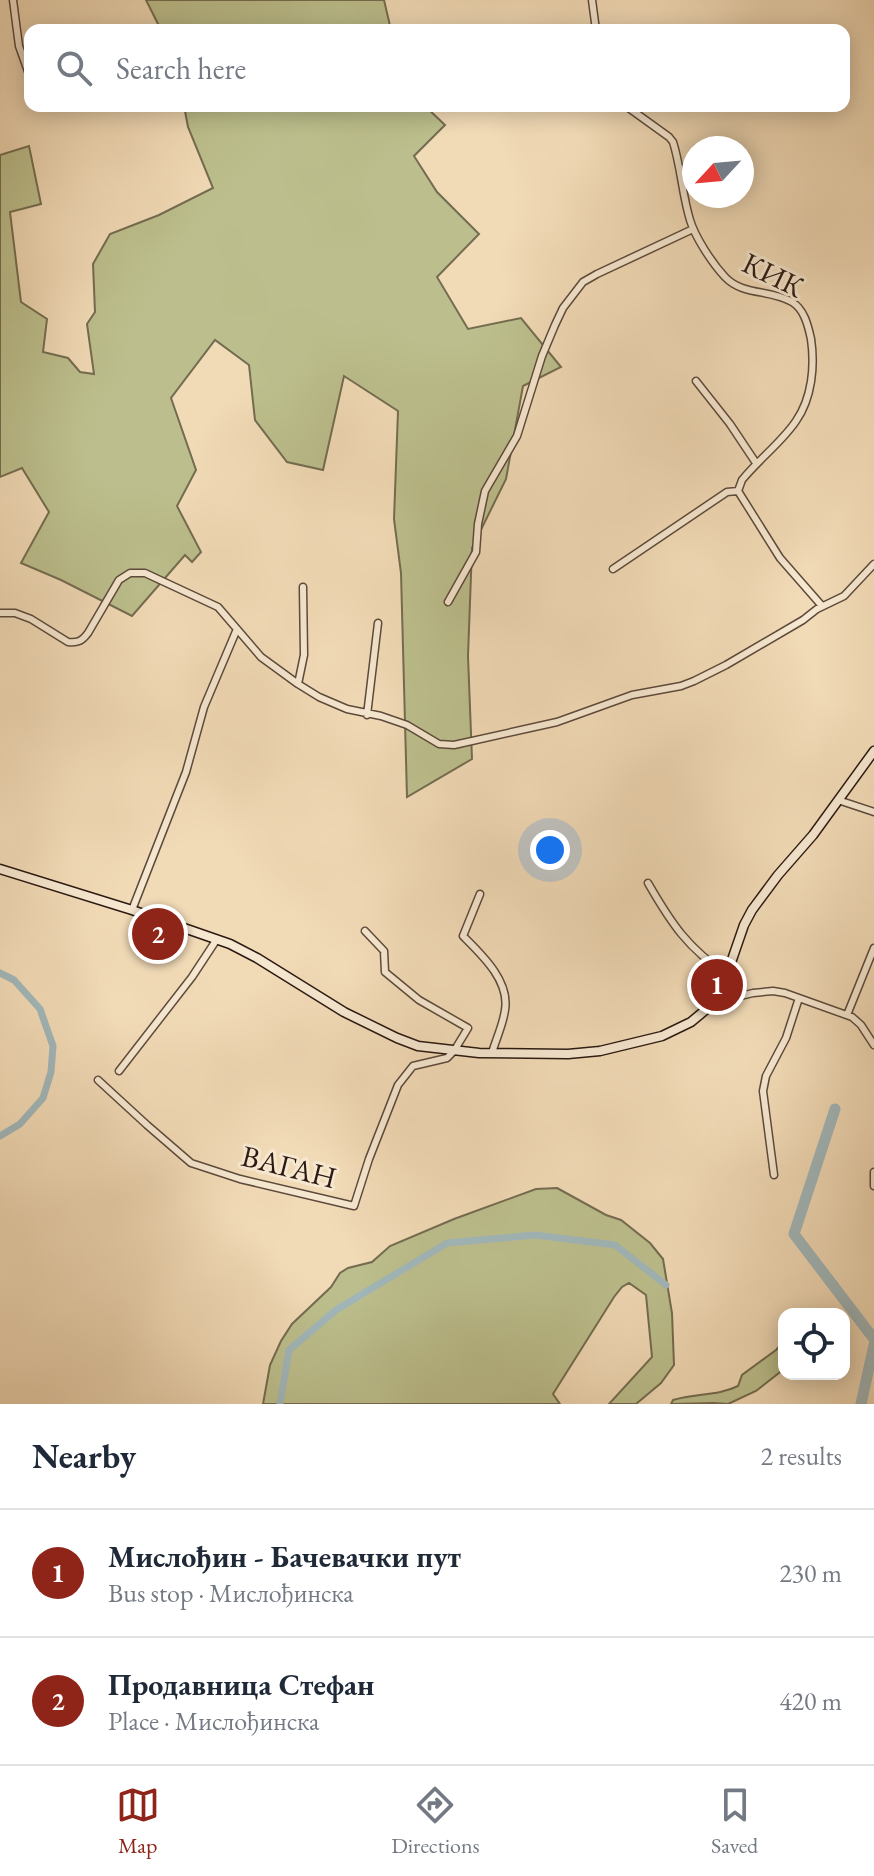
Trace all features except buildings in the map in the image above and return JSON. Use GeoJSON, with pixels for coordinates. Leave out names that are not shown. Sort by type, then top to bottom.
{"type":"FeatureCollection","features":[{"type":"Feature","properties":{"kind":"main road"},"geometry":{"type":"LineString","coordinates":[[0,869],[217,939],[257,958],[315,996],[361,1021],[411,1044],[492,1053],[591,1052],[647,1041],[691,1022],[705,1010],[728,975],[752,910],[813,835],[874,751]]}},
{"type":"Feature","properties":{"kind":"street"},"geometry":{"type":"LineString","coordinates":[[13,0],[24,60]]}},
{"type":"Feature","properties":{"kind":"street"},"geometry":{"type":"LineString","coordinates":[[592,0],[595,24]]}},
{"type":"Feature","properties":{"kind":"street","name":"КИК"},"geometry":{"type":"LineString","coordinates":[[634,112],[673,142],[693,229],[729,281],[743,289],[794,303],[806,319],[812,362],[807,398],[795,422],[756,463],[742,480],[738,491]]}},
{"type":"Feature","properties":{"kind":"street"},"geometry":{"type":"LineString","coordinates":[[448,602],[476,552],[485,491],[517,436],[542,356],[563,308],[583,282],[693,229]]}},
{"type":"Feature","properties":{"kind":"street"},"geometry":{"type":"LineString","coordinates":[[696,381],[756,463]]}},
{"type":"Feature","properties":{"kind":"street"},"geometry":{"type":"LineString","coordinates":[[613,569],[727,492],[738,491],[780,558],[822,606]]}},
{"type":"Feature","properties":{"kind":"street"},"geometry":{"type":"LineString","coordinates":[[0,613],[24,616],[68,642],[77,643],[88,633],[119,580],[136,572],[145,573],[212,603],[261,657],[298,684],[347,709],[407,725],[439,744],[461,745],[572,717],[632,695],[694,681],[844,596],[874,564]]}},
{"type":"Feature","properties":{"kind":"street"},"geometry":{"type":"LineString","coordinates":[[298,684],[304,655],[303,587]]}},
{"type":"Feature","properties":{"kind":"street"},"geometry":{"type":"LineString","coordinates":[[367,715],[378,623]]}},
{"type":"Feature","properties":{"kind":"street"},"geometry":{"type":"LineString","coordinates":[[132,910],[186,772],[204,707],[237,629]]}},
{"type":"Feature","properties":{"kind":"street"},"geometry":{"type":"LineString","coordinates":[[838,800],[874,812]]}},
{"type":"Feature","properties":{"kind":"street"},"geometry":{"type":"LineString","coordinates":[[648,883],[670,922],[688,943],[728,975]]}},
{"type":"Feature","properties":{"kind":"street"},"geometry":{"type":"LineString","coordinates":[[480,894],[463,936],[483,956],[506,992],[505,1014],[492,1053]]}},
{"type":"Feature","properties":{"kind":"street"},"geometry":{"type":"LineString","coordinates":[[365,931],[384,951],[385,972],[419,1000],[468,1028],[454,1051]]}},
{"type":"Feature","properties":{"kind":"street"},"geometry":{"type":"LineString","coordinates":[[119,1071],[192,977],[217,939]]}},
{"type":"Feature","properties":{"kind":"street"},"geometry":{"type":"LineString","coordinates":[[847,1015],[874,948]]}},
{"type":"Feature","properties":{"kind":"street"},"geometry":{"type":"LineString","coordinates":[[714,1000],[779,992],[847,1015],[857,1021],[874,1045]]}},
{"type":"Feature","properties":{"kind":"street"},"geometry":{"type":"LineString","coordinates":[[774,1175],[763,1091],[766,1076],[786,1038],[799,998]]}},
{"type":"Feature","properties":{"kind":"street","name":"ВАГАН"},"geometry":{"type":"LineString","coordinates":[[98,1080],[191,1163],[240,1179],[354,1206],[398,1085],[413,1066],[447,1058],[454,1051]]}},
{"type":"Feature","properties":{"kind":"street"},"geometry":{"type":"LineString","coordinates":[[874,1172],[874,1186]]}},
{"type":"Feature","properties":{"kind":"green space"},"geometry":{"type":"Polygon","coordinates":[[[146,0],[384,0],[390,24],[158,24],[146,0]]]}},
{"type":"Feature","properties":{"kind":"green space"},"geometry":{"type":"Polygon","coordinates":[[[185,112],[431,112],[445,125],[414,156],[437,192],[479,234],[437,277],[468,329],[521,318],[561,367],[523,386],[506,479],[472,548],[468,656],[472,759],[407,797],[401,573],[394,519],[398,411],[344,376],[323,470],[287,462],[255,420],[249,365],[215,340],[171,398],[196,470],[177,506],[201,552],[192,562],[185,555],[132,616],[21,563],[49,512],[22,468],[0,477],[0,155],[29,146],[41,204],[10,212],[21,302],[47,319],[43,352],[68,358],[80,372],[94,374],[87,324],[95,312],[93,264],[110,234],[159,215],[213,188],[188,127],[185,112]]]}},
{"type":"Feature","properties":{"kind":"green space"},"geometry":{"type":"Polygon","coordinates":[[[557,1188],[621,1220],[650,1243],[663,1259],[672,1313],[674,1365],[661,1383],[636,1404],[609,1404],[652,1357],[646,1295],[629,1283],[614,1297],[553,1394],[560,1404],[263,1404],[270,1365],[281,1341],[292,1324],[331,1287],[340,1273],[372,1262],[390,1246],[454,1219],[536,1189],[557,1188]]]}},
{"type":"Feature","properties":{"kind":"green space"},"geometry":{"type":"Polygon","coordinates":[[[778,1348],[778,1374],[756,1391],[728,1404],[671,1404],[673,1400],[738,1386],[742,1375],[778,1348]]]}},
{"type":"Feature","properties":{"kind":"waterway"},"geometry":{"type":"LineString","coordinates":[[0,973],[14,980],[40,1009],[53,1046],[51,1072],[43,1098],[20,1124],[0,1136]]}},
{"type":"Feature","properties":{"kind":"waterway"},"geometry":{"type":"LineString","coordinates":[[835,1109],[794,1234],[874,1339]]}},
{"type":"Feature","properties":{"kind":"waterway"},"geometry":{"type":"LineString","coordinates":[[280,1404],[289,1350],[336,1310],[447,1243],[535,1235],[615,1245],[666,1285]]}},
{"type":"Feature","properties":{"kind":"waterway"},"geometry":{"type":"LineString","coordinates":[[861,1404],[874,1345]]}},
{"type":"Feature","properties":{"kind":"place","name":"Продавница Стефан"},"geometry":{"type":"Point","coordinates":[158,934]}},
{"type":"Feature","properties":{"kind":"place","name":"Мислођин - Бачевачки пут"},"geometry":{"type":"Point","coordinates":[717,985]}}]}
